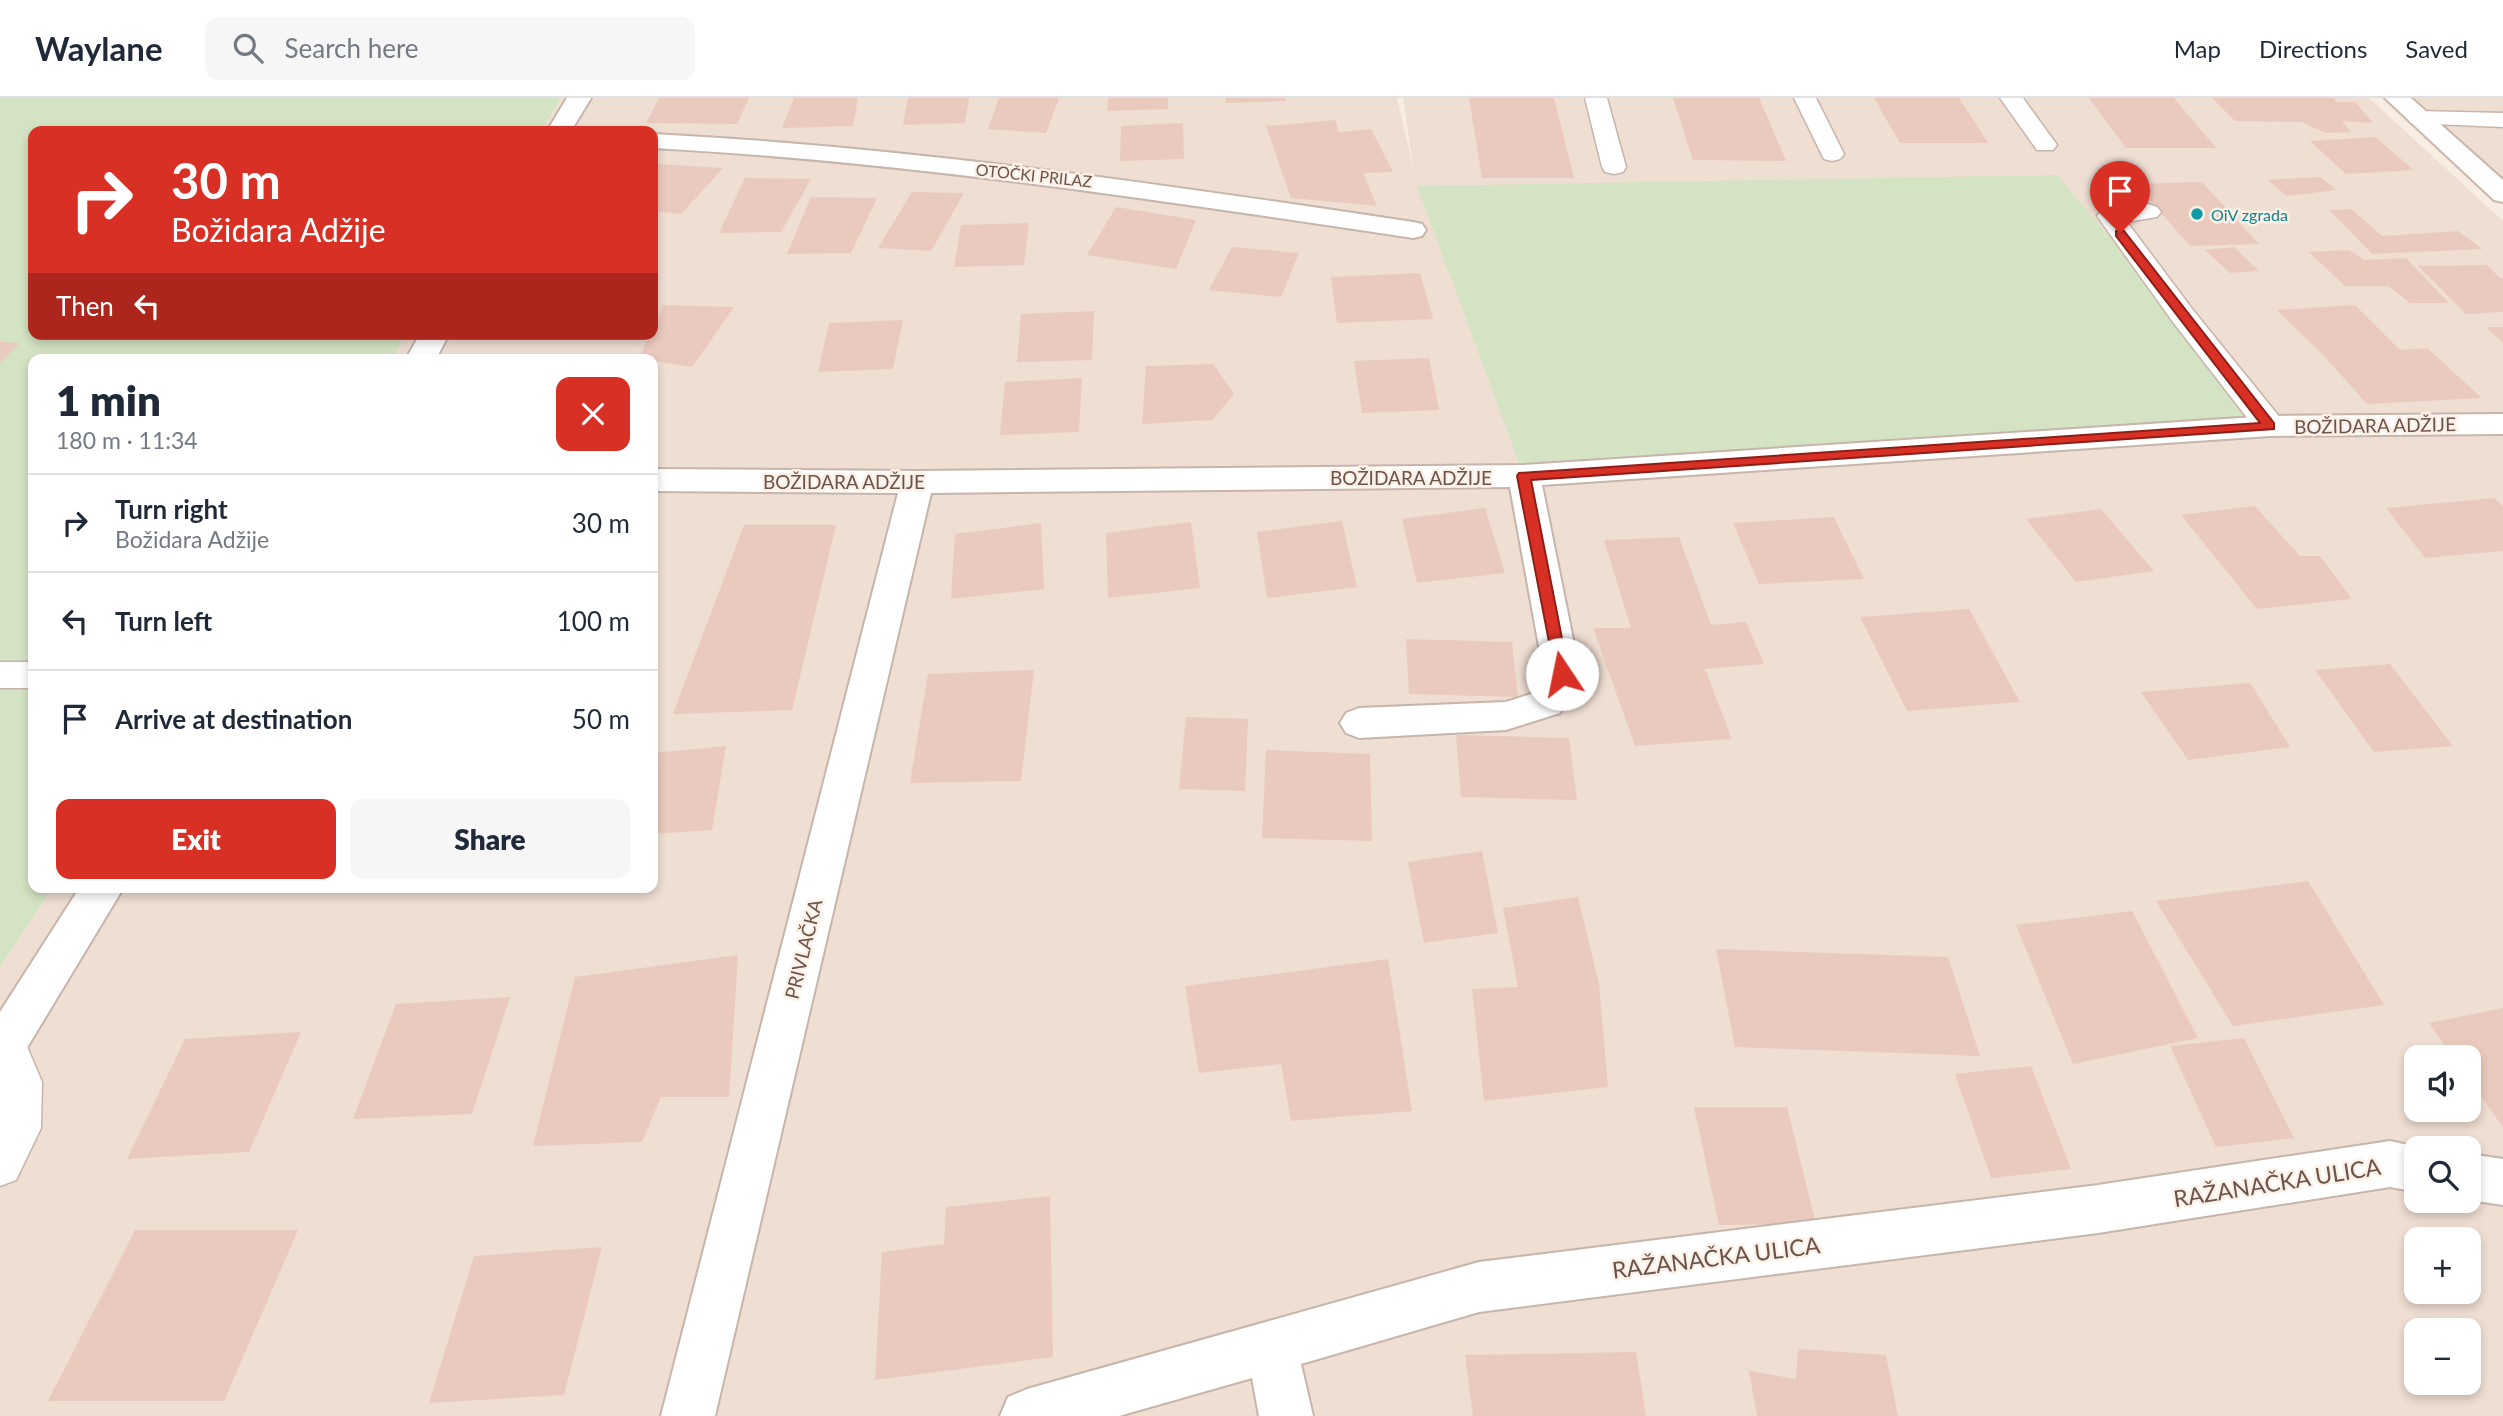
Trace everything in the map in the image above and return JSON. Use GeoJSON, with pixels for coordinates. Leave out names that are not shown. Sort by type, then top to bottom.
{"type":"FeatureCollection","features":[{"type":"Feature","properties":{"kind":"street"},"geometry":{"type":"LineString","coordinates":[[562,126],[579,98]]}},
{"type":"Feature","properties":{"kind":"street"},"geometry":{"type":"LineString","coordinates":[[2397,98],[2503,194]]}},
{"type":"Feature","properties":{"kind":"street","name":"OTOČKI PRILAZ"},"geometry":{"type":"LineString","coordinates":[[658,142],[786,148],[1085,181],[1413,230]]}},
{"type":"Feature","properties":{"kind":"street","name":"BOŽIDARA ADŽIJE"},"geometry":{"type":"LineString","coordinates":[[658,480],[917,481],[1524,476],[2270,426],[2503,424]]}},
{"type":"Feature","properties":{"kind":"street"},"geometry":{"type":"LineString","coordinates":[[1359,723],[1506,716],[1547,703],[1562,674],[1524,476]]}},
{"type":"Feature","properties":{"kind":"street","name":"PRIVLAČKA"},"geometry":{"type":"LineString","coordinates":[[688,1416],[917,481]]}},
{"type":"Feature","properties":{"kind":"street"},"geometry":{"type":"LineString","coordinates":[[3,1048],[99,893]]}},
{"type":"Feature","properties":{"kind":"street","name":"RAŽANAČKA ULICA"},"geometry":{"type":"LineString","coordinates":[[1027,1416],[1479,1287],[2098,1209],[2390,1164],[2404,1167]]}},
{"type":"Feature","properties":{"kind":"street"},"geometry":{"type":"LineString","coordinates":[[2481,1179],[2503,1182]]}},
{"type":"Feature","properties":{"kind":"street"},"geometry":{"type":"LineString","coordinates":[[1272,1345],[1286,1416]]}},
{"type":"Feature","properties":{"kind":"lane"},"geometry":{"type":"LineString","coordinates":[[1596,98],[1614,167]]}},
{"type":"Feature","properties":{"kind":"lane"},"geometry":{"type":"LineString","coordinates":[[1805,98],[1832,154]]}},
{"type":"Feature","properties":{"kind":"lane"},"geometry":{"type":"LineString","coordinates":[[2011,98],[2045,145]]}},
{"type":"Feature","properties":{"kind":"lane"},"geometry":{"type":"LineString","coordinates":[[2419,118],[2503,120]]}},
{"type":"Feature","properties":{"kind":"lane"},"geometry":{"type":"LineString","coordinates":[[2148,212],[2110,216],[2183,316],[2270,426]]}},
{"type":"Feature","properties":{"kind":"lane"},"geometry":{"type":"LineString","coordinates":[[0,675],[28,675]]}},
{"type":"Feature","properties":{"kind":"lane"},"geometry":{"type":"LineString","coordinates":[[0,1164],[19,1128],[20,1082],[3,1048]]}},
{"type":"Feature","properties":{"kind":"shaded area"},"geometry":{"type":"Polygon","coordinates":[[[561,98],[1397,98],[1414,171],[1403,98],[2369,98],[2503,221],[2503,1416],[0,1416],[0,967],[49,893],[658,893],[658,354],[395,354],[403,340],[658,340],[658,126],[544,126],[561,98]]]}},
{"type":"Feature","properties":{"kind":"shaded area"},"geometry":{"type":"Polygon","coordinates":[[[2399,98],[2503,98],[2503,186],[2399,98]]]}},
{"type":"Feature","properties":{"kind":"green space"},"geometry":{"type":"Polygon","coordinates":[[[0,98],[561,98],[544,126],[28,126],[28,340],[403,340],[395,354],[28,354],[28,893],[49,893],[0,967],[0,98]]]}},
{"type":"Feature","properties":{"kind":"green space"},"geometry":{"type":"Polygon","coordinates":[[[2057,175],[2270,426],[1524,476],[1417,186],[2057,175]]]}},
{"type":"Feature","properties":{"kind":"building"},"geometry":{"type":"Polygon","coordinates":[[[659,98],[749,98],[737,124],[646,123],[659,98]]]}},
{"type":"Feature","properties":{"kind":"building"},"geometry":{"type":"Polygon","coordinates":[[[794,98],[858,98],[853,126],[782,128],[794,98]]]}},
{"type":"Feature","properties":{"kind":"building"},"geometry":{"type":"Polygon","coordinates":[[[908,98],[969,98],[965,123],[903,125],[908,98]]]}},
{"type":"Feature","properties":{"kind":"building"},"geometry":{"type":"Polygon","coordinates":[[[999,98],[1059,98],[1046,133],[988,129],[999,98]]]}},
{"type":"Feature","properties":{"kind":"building"},"geometry":{"type":"Polygon","coordinates":[[[1108,98],[1168,98],[1168,109],[1107,111],[1108,98]]]}},
{"type":"Feature","properties":{"kind":"building"},"geometry":{"type":"Polygon","coordinates":[[[1225,98],[1285,98],[1286,101],[1226,103],[1225,98]]]}},
{"type":"Feature","properties":{"kind":"building"},"geometry":{"type":"Polygon","coordinates":[[[1469,98],[1554,98],[1574,178],[1482,178],[1469,98]]]}},
{"type":"Feature","properties":{"kind":"building"},"geometry":{"type":"Polygon","coordinates":[[[1673,98],[1759,98],[1786,161],[1693,160],[1673,98]]]}},
{"type":"Feature","properties":{"kind":"building"},"geometry":{"type":"Polygon","coordinates":[[[1874,98],[1959,98],[1988,143],[1900,143],[1874,98]]]}},
{"type":"Feature","properties":{"kind":"building"},"geometry":{"type":"Polygon","coordinates":[[[2089,98],[2174,98],[2216,148],[2126,148],[2089,98]]]}},
{"type":"Feature","properties":{"kind":"building"},"geometry":{"type":"Polygon","coordinates":[[[2212,98],[2334,98],[2336,102],[2355,102],[2373,123],[2342,121],[2351,132],[2325,133],[2302,122],[2235,121],[2212,98]]]}},
{"type":"Feature","properties":{"kind":"building"},"geometry":{"type":"Polygon","coordinates":[[[1335,120],[1339,132],[1371,129],[1393,172],[1363,173],[1377,206],[1291,198],[1266,126],[1335,120]]]}},
{"type":"Feature","properties":{"kind":"building"},"geometry":{"type":"Polygon","coordinates":[[[1183,123],[1184,159],[1120,161],[1121,126],[1183,123]]]}},
{"type":"Feature","properties":{"kind":"building"},"geometry":{"type":"Polygon","coordinates":[[[2375,137],[2414,170],[2346,174],[2310,141],[2375,137]]]}},
{"type":"Feature","properties":{"kind":"building"},"geometry":{"type":"Polygon","coordinates":[[[658,164],[723,168],[681,214],[658,212],[658,164]]]}},
{"type":"Feature","properties":{"kind":"building"},"geometry":{"type":"Polygon","coordinates":[[[2320,177],[2337,190],[2287,196],[2267,180],[2320,177]]]}},
{"type":"Feature","properties":{"kind":"building"},"geometry":{"type":"Polygon","coordinates":[[[745,178],[811,179],[781,232],[719,233],[745,178]]]}},
{"type":"Feature","properties":{"kind":"building","name":"OiV zgrada"},"geometry":{"type":"Polygon","coordinates":[[[2202,182],[2259,244],[2190,246],[2136,184],[2202,182]]]}},
{"type":"Feature","properties":{"kind":"building"},"geometry":{"type":"Polygon","coordinates":[[[912,192],[964,193],[931,251],[878,248],[912,192]]]}},
{"type":"Feature","properties":{"kind":"building"},"geometry":{"type":"Polygon","coordinates":[[[811,197],[877,198],[851,253],[787,254],[811,197]]]}},
{"type":"Feature","properties":{"kind":"building"},"geometry":{"type":"Polygon","coordinates":[[[1116,207],[1196,220],[1176,269],[1087,255],[1116,207]]]}},
{"type":"Feature","properties":{"kind":"building"},"geometry":{"type":"Polygon","coordinates":[[[2351,209],[2382,236],[2458,231],[2482,249],[2372,254],[2329,210],[2351,209]]]}},
{"type":"Feature","properties":{"kind":"building"},"geometry":{"type":"Polygon","coordinates":[[[1029,223],[1024,265],[954,267],[961,225],[1029,223]]]}},
{"type":"Feature","properties":{"kind":"building"},"geometry":{"type":"Polygon","coordinates":[[[1232,247],[1299,253],[1281,297],[1209,290],[1232,247]]]}},
{"type":"Feature","properties":{"kind":"building"},"geometry":{"type":"Polygon","coordinates":[[[2234,247],[2259,271],[2230,273],[2205,250],[2234,247]]]}},
{"type":"Feature","properties":{"kind":"building"},"geometry":{"type":"Polygon","coordinates":[[[2349,250],[2364,260],[2406,258],[2449,303],[2410,303],[2388,286],[2345,286],[2309,252],[2349,250]]]}},
{"type":"Feature","properties":{"kind":"building"},"geometry":{"type":"Polygon","coordinates":[[[2487,265],[2503,278],[2503,312],[2466,314],[2418,266],[2487,265]]]}},
{"type":"Feature","properties":{"kind":"building"},"geometry":{"type":"Polygon","coordinates":[[[1420,273],[1433,319],[1337,323],[1331,277],[1420,273]]]}},
{"type":"Feature","properties":{"kind":"building"},"geometry":{"type":"Polygon","coordinates":[[[663,305],[734,307],[692,367],[658,362],[658,354],[641,354],[647,340],[658,340],[658,320],[663,305]]]}},
{"type":"Feature","properties":{"kind":"building"},"geometry":{"type":"Polygon","coordinates":[[[2355,305],[2400,350],[2427,348],[2482,398],[2367,404],[2325,357],[2277,310],[2355,305]]]}},
{"type":"Feature","properties":{"kind":"building"},"geometry":{"type":"Polygon","coordinates":[[[1094,311],[1092,360],[1017,362],[1021,314],[1094,311]]]}},
{"type":"Feature","properties":{"kind":"building"},"geometry":{"type":"Polygon","coordinates":[[[903,320],[893,369],[818,372],[829,323],[903,320]]]}},
{"type":"Feature","properties":{"kind":"building"},"geometry":{"type":"Polygon","coordinates":[[[2486,327],[2503,327],[2503,343],[2486,327]]]}},
{"type":"Feature","properties":{"kind":"building"},"geometry":{"type":"Polygon","coordinates":[[[0,342],[20,343],[0,363],[0,342]]]}},
{"type":"Feature","properties":{"kind":"building"},"geometry":{"type":"Polygon","coordinates":[[[1429,358],[1439,410],[1362,413],[1354,361],[1429,358]]]}},
{"type":"Feature","properties":{"kind":"building"},"geometry":{"type":"Polygon","coordinates":[[[1213,364],[1234,394],[1212,420],[1142,424],[1146,366],[1213,364]]]}},
{"type":"Feature","properties":{"kind":"building"},"geometry":{"type":"Polygon","coordinates":[[[1082,378],[1079,432],[1000,435],[1005,382],[1082,378]]]}},
{"type":"Feature","properties":{"kind":"building"},"geometry":{"type":"Polygon","coordinates":[[[2494,498],[2503,506],[2503,551],[2425,558],[2386,508],[2494,498]]]}},
{"type":"Feature","properties":{"kind":"building"},"geometry":{"type":"Polygon","coordinates":[[[2255,506],[2300,556],[2320,556],[2352,599],[2257,609],[2181,515],[2255,506]]]}},
{"type":"Feature","properties":{"kind":"building"},"geometry":{"type":"Polygon","coordinates":[[[1485,508],[1505,573],[1417,583],[1402,519],[1485,508]]]}},
{"type":"Feature","properties":{"kind":"building"},"geometry":{"type":"Polygon","coordinates":[[[2101,509],[2154,571],[2076,582],[2026,519],[2101,509]]]}},
{"type":"Feature","properties":{"kind":"building"},"geometry":{"type":"Polygon","coordinates":[[[1834,517],[1864,579],[1759,584],[1733,523],[1834,517]]]}},
{"type":"Feature","properties":{"kind":"building"},"geometry":{"type":"Polygon","coordinates":[[[1342,521],[1357,587],[1267,598],[1257,532],[1342,521]]]}},
{"type":"Feature","properties":{"kind":"building"},"geometry":{"type":"Polygon","coordinates":[[[1191,522],[1200,588],[1108,598],[1106,533],[1191,522]]]}},
{"type":"Feature","properties":{"kind":"building"},"geometry":{"type":"Polygon","coordinates":[[[1041,523],[1044,589],[951,599],[955,534],[1041,523]]]}},
{"type":"Feature","properties":{"kind":"building"},"geometry":{"type":"Polygon","coordinates":[[[744,525],[836,525],[792,710],[673,714],[744,525]]]}},
{"type":"Feature","properties":{"kind":"building"},"geometry":{"type":"Polygon","coordinates":[[[1679,537],[1711,625],[1746,622],[1764,664],[1705,669],[1732,739],[1635,746],[1593,628],[1631,628],[1604,540],[1679,537]]]}},
{"type":"Feature","properties":{"kind":"building"},"geometry":{"type":"Polygon","coordinates":[[[1969,609],[2020,702],[1907,711],[1860,617],[1969,609]]]}},
{"type":"Feature","properties":{"kind":"building"},"geometry":{"type":"Polygon","coordinates":[[[1406,639],[1512,642],[1518,697],[1409,694],[1406,639]]]}},
{"type":"Feature","properties":{"kind":"building"},"geometry":{"type":"Polygon","coordinates":[[[2390,664],[2453,746],[2374,752],[2315,670],[2390,664]]]}},
{"type":"Feature","properties":{"kind":"building"},"geometry":{"type":"Polygon","coordinates":[[[1034,670],[1021,781],[910,783],[928,674],[1034,670]]]}},
{"type":"Feature","properties":{"kind":"building"},"geometry":{"type":"Polygon","coordinates":[[[2250,683],[2290,747],[2188,760],[2141,692],[2250,683]]]}},
{"type":"Feature","properties":{"kind":"building"},"geometry":{"type":"Polygon","coordinates":[[[1186,717],[1248,719],[1245,791],[1179,789],[1186,717]]]}},
{"type":"Feature","properties":{"kind":"building"},"geometry":{"type":"Polygon","coordinates":[[[1456,735],[1569,738],[1577,800],[1461,797],[1456,735]]]}},
{"type":"Feature","properties":{"kind":"building"},"geometry":{"type":"Polygon","coordinates":[[[726,746],[712,830],[658,834],[658,753],[726,746]]]}},
{"type":"Feature","properties":{"kind":"building"},"geometry":{"type":"Polygon","coordinates":[[[1266,750],[1370,754],[1372,841],[1262,838],[1266,750]]]}},
{"type":"Feature","properties":{"kind":"building"},"geometry":{"type":"Polygon","coordinates":[[[1482,851],[1498,933],[1424,943],[1408,862],[1482,851]]]}},
{"type":"Feature","properties":{"kind":"building"},"geometry":{"type":"Polygon","coordinates":[[[2308,881],[2384,1005],[2233,1026],[2156,901],[2308,881]]]}},
{"type":"Feature","properties":{"kind":"building"},"geometry":{"type":"Polygon","coordinates":[[[1578,897],[1599,984],[1608,1087],[1484,1101],[1472,989],[1518,987],[1503,908],[1578,897]]]}},
{"type":"Feature","properties":{"kind":"building"},"geometry":{"type":"Polygon","coordinates":[[[2132,911],[2198,1038],[2073,1064],[2016,925],[2132,911]]]}},
{"type":"Feature","properties":{"kind":"building"},"geometry":{"type":"Polygon","coordinates":[[[1716,949],[1948,957],[1980,1056],[1735,1047],[1716,949]]]}},
{"type":"Feature","properties":{"kind":"building"},"geometry":{"type":"Polygon","coordinates":[[[738,955],[729,1097],[661,1097],[642,1142],[533,1146],[575,977],[738,955]]]}},
{"type":"Feature","properties":{"kind":"building"},"geometry":{"type":"Polygon","coordinates":[[[1388,959],[1412,1111],[1291,1121],[1281,1064],[1199,1073],[1185,986],[1388,959]]]}},
{"type":"Feature","properties":{"kind":"building"},"geometry":{"type":"Polygon","coordinates":[[[510,997],[472,1114],[353,1119],[396,1004],[510,997]]]}},
{"type":"Feature","properties":{"kind":"building"},"geometry":{"type":"Polygon","coordinates":[[[2503,1008],[2503,1127],[2481,1097],[2481,1045],[2445,1045],[2429,1023],[2503,1008]]]}},
{"type":"Feature","properties":{"kind":"building"},"geometry":{"type":"Polygon","coordinates":[[[301,1032],[249,1152],[127,1159],[185,1039],[301,1032]]]}},
{"type":"Feature","properties":{"kind":"building"},"geometry":{"type":"Polygon","coordinates":[[[2244,1038],[2294,1138],[2216,1147],[2170,1046],[2244,1038]]]}},
{"type":"Feature","properties":{"kind":"building"},"geometry":{"type":"Polygon","coordinates":[[[2031,1066],[2071,1169],[1991,1178],[1955,1074],[2031,1066]]]}},
{"type":"Feature","properties":{"kind":"building"},"geometry":{"type":"Polygon","coordinates":[[[1694,1107],[1787,1107],[1816,1224],[1719,1225],[1694,1107]]]}},
{"type":"Feature","properties":{"kind":"building"},"geometry":{"type":"Polygon","coordinates":[[[1050,1196],[1053,1357],[875,1380],[882,1252],[944,1244],[946,1207],[1050,1196]]]}},
{"type":"Feature","properties":{"kind":"building"},"geometry":{"type":"Polygon","coordinates":[[[135,1230],[298,1230],[224,1401],[48,1401],[135,1230]]]}},
{"type":"Feature","properties":{"kind":"building"},"geometry":{"type":"Polygon","coordinates":[[[602,1247],[564,1395],[429,1403],[474,1256],[602,1247]]]}},
{"type":"Feature","properties":{"kind":"building"},"geometry":{"type":"Polygon","coordinates":[[[1798,1349],[1886,1355],[1898,1416],[1757,1416],[1749,1371],[1796,1379],[1798,1349]]]}},
{"type":"Feature","properties":{"kind":"building"},"geometry":{"type":"Polygon","coordinates":[[[1636,1352],[1646,1416],[1473,1416],[1465,1355],[1636,1352]]]}},
{"type":"Feature","properties":{"kind":"place","name":"OiV zgrada"},"geometry":{"type":"Point","coordinates":[2197,214]}},
{"type":"Feature","properties":{"kind":"route"},"geometry":{"type":"LineString","coordinates":[[1562,674],[1524,476],[2270,426],[2120,233]]}}]}
